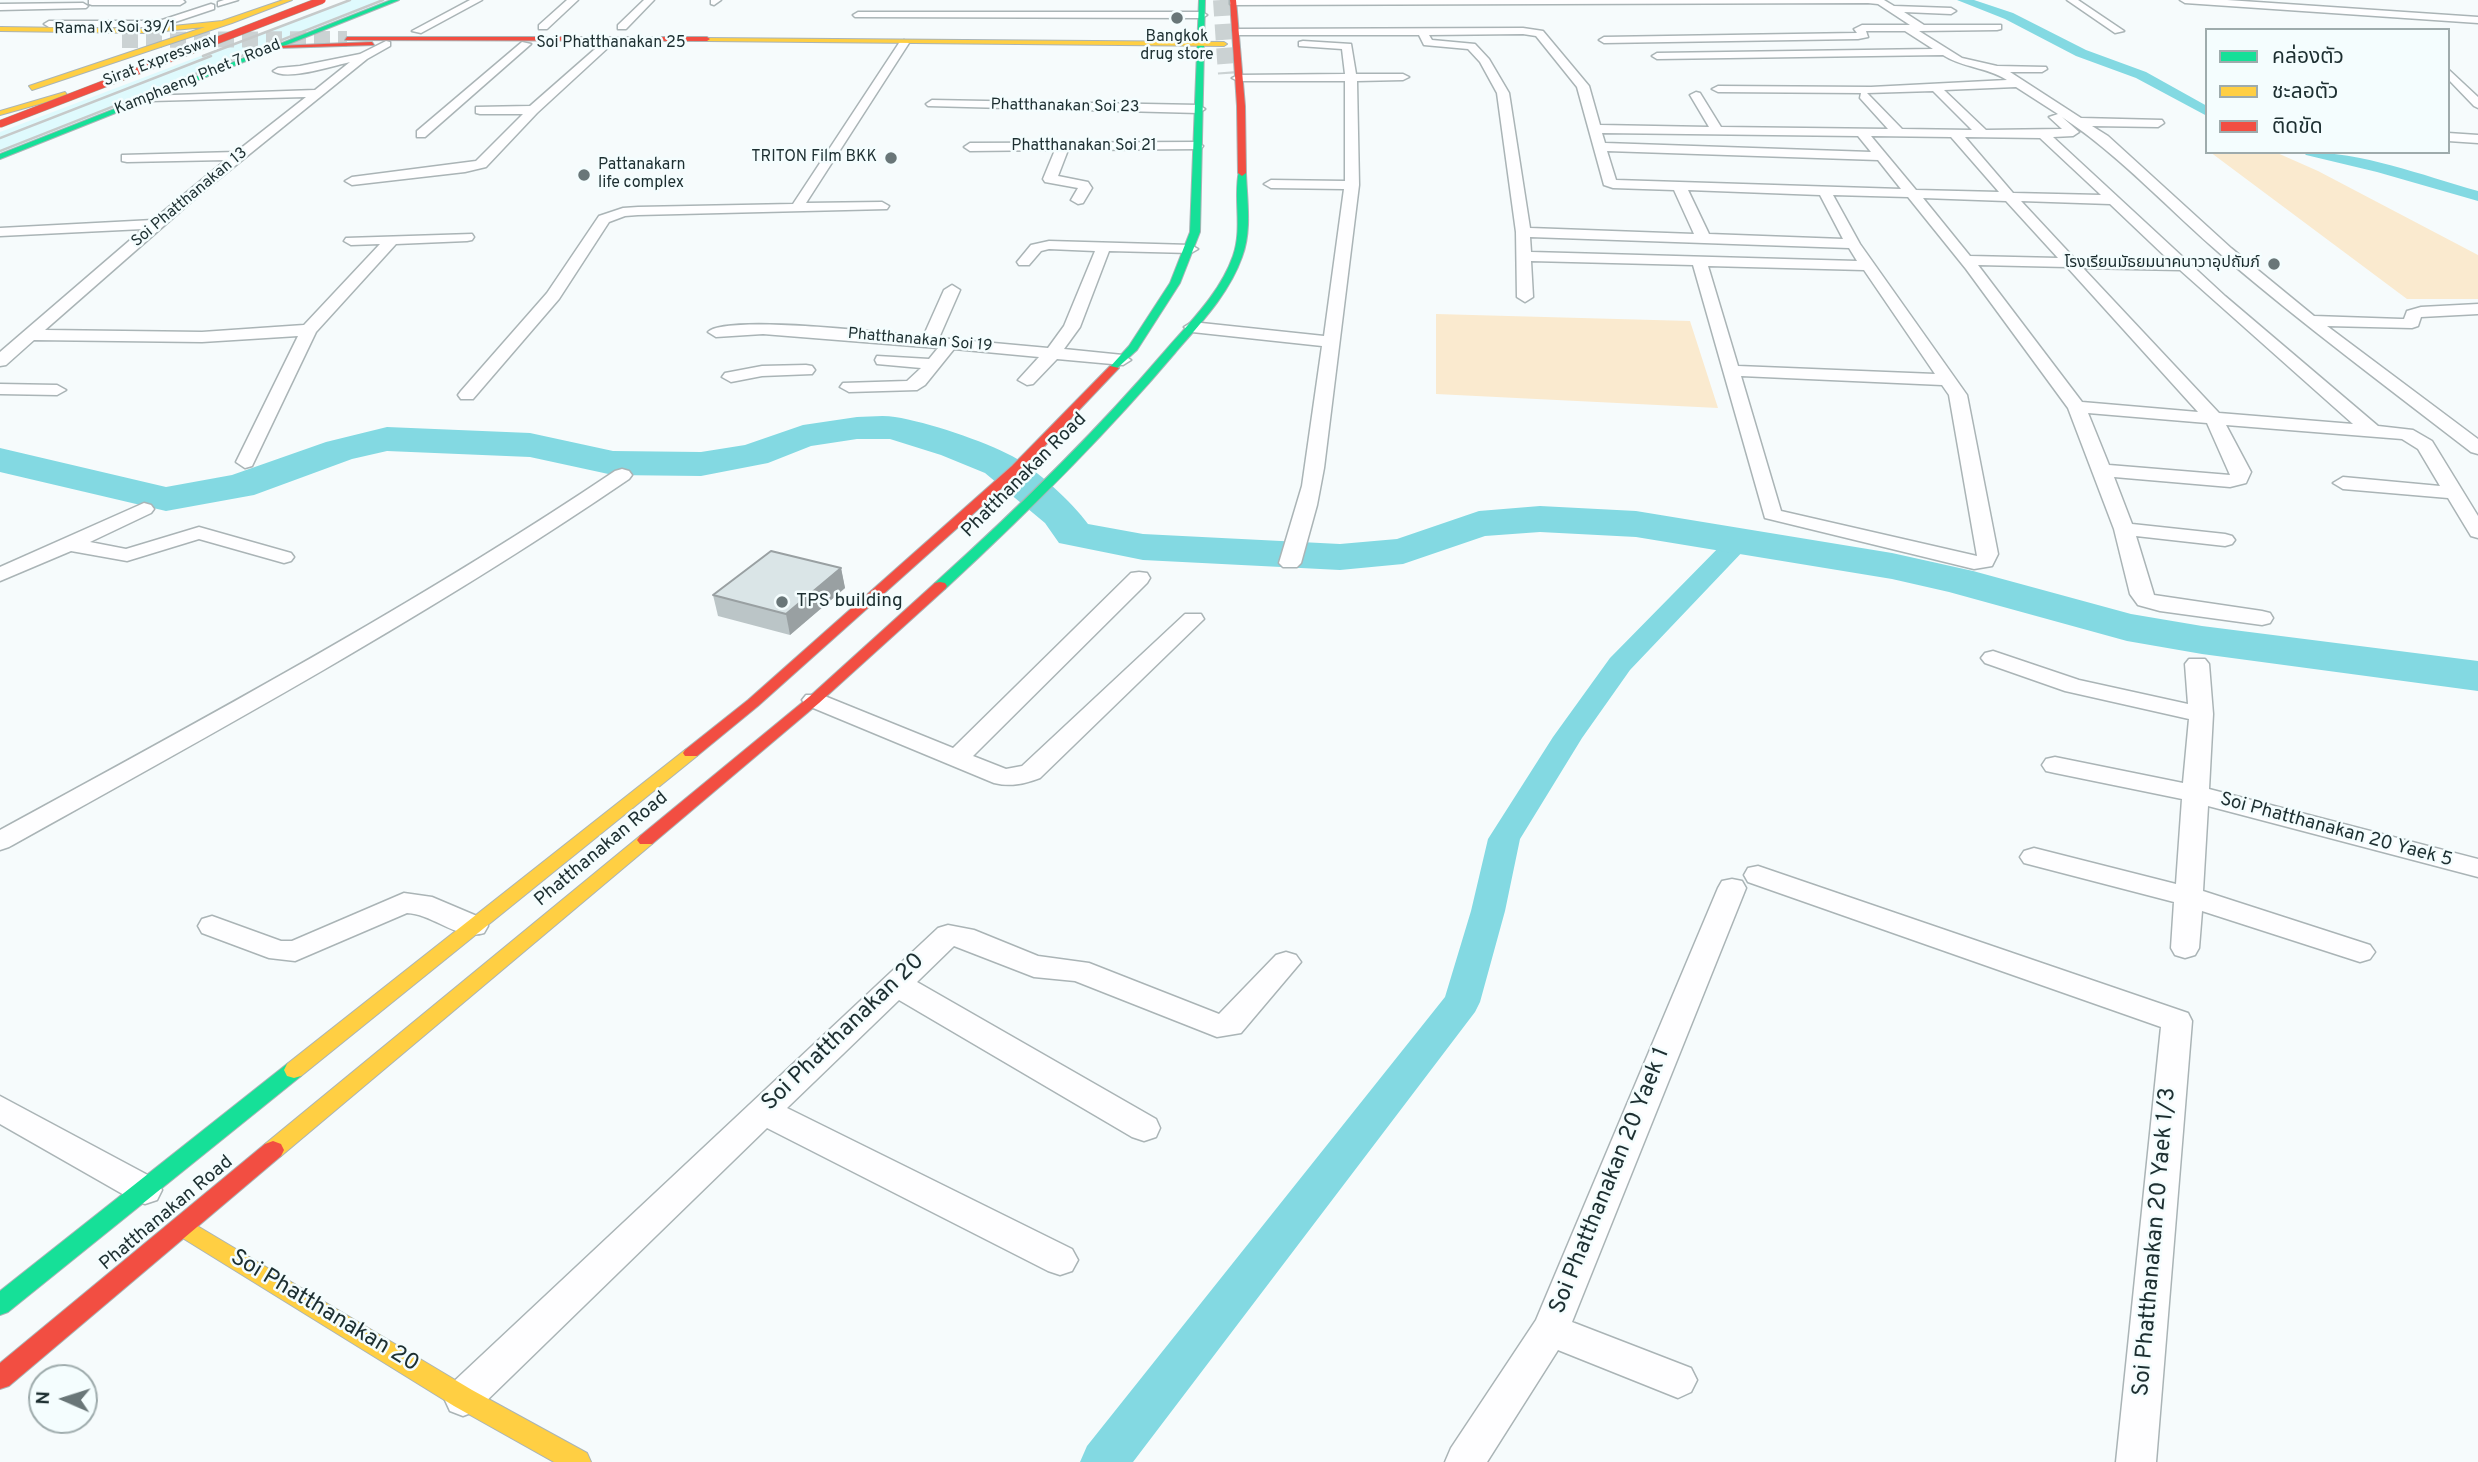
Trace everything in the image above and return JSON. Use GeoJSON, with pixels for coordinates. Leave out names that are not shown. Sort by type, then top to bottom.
{"type":"FeatureCollection","features":[{"type":"Feature","properties":{"kind":"main road"},"geometry":{"type":"LineString","coordinates":[[0,98],[289,0]]}},
{"type":"Feature","properties":{"kind":"main road","name":"Sirat Expressway"},"geometry":{"type":"LineString","coordinates":[[0,124],[322,0]]}},
{"type":"Feature","properties":{"kind":"main road"},"geometry":{"type":"LineString","coordinates":[[0,115],[181,57],[334,0]]}},
{"type":"Feature","properties":{"kind":"main road","name":"Kamphaeng Phet 7 Road"},"geometry":{"type":"LineString","coordinates":[[0,157],[396,0]]}},
{"type":"Feature","properties":{"kind":"main road","name":"Phatthanakan Road"},"geometry":{"type":"LineString","coordinates":[[1128,354],[1166,300],[1191,249],[1197,216],[1199,109],[1224,74],[1236,38],[1233,1]]}},
{"type":"Feature","properties":{"kind":"main road","name":"Phatthanakan Road"},"geometry":{"type":"LineString","coordinates":[[0,1378],[814,700],[1013,520],[1124,408],[1195,323],[1222,270],[1230,234],[1224,74],[1200,40],[1202,7]]}},
{"type":"Feature","properties":{"kind":"main road","name":"Sirat Expressway"},"geometry":{"type":"LineString","coordinates":[[0,107],[132,64],[252,19]]}},
{"type":"Feature","properties":{"kind":"main road","name":"Rama IX Soi 39/1"},"geometry":{"type":"LineString","coordinates":[[0,40],[126,38],[230,22]]}},
{"type":"Feature","properties":{"kind":"main road","name":"Rama IX Soi 39/1"},"geometry":{"type":"LineString","coordinates":[[0,29],[43,27],[126,38],[145,49],[135,54]]}},
{"type":"Feature","properties":{"kind":"main road","name":"Soi Phatthanakan 25"},"geometry":{"type":"LineString","coordinates":[[324,29],[386,44],[607,44],[902,39]]}},
{"type":"Feature","properties":{"kind":"main road","name":"Soi Phatthanakan 25"},"geometry":{"type":"LineString","coordinates":[[279,46],[417,31],[902,39],[943,42]]}},
{"type":"Feature","properties":{"kind":"main road"},"geometry":{"type":"LineString","coordinates":[[0,40],[126,38]]}},
{"type":"Feature","properties":{"kind":"main road","name":"Soi Phatthanakan 25"},"geometry":{"type":"LineString","coordinates":[[353,38],[1236,38]]}},
{"type":"Feature","properties":{"kind":"main road","name":"Soi Phatthanakan 25"},"geometry":{"type":"LineString","coordinates":[[353,38],[943,42],[1090,39]]}},
{"type":"Feature","properties":{"kind":"main road","name":"Phatthanakan Road"},"geometry":{"type":"LineString","coordinates":[[0,1305],[753,703],[1016,469],[1128,354],[1192,283]]}},
{"type":"Feature","properties":{"kind":"main road","name":"Soi Phatthanakan 20"},"geometry":{"type":"LineString","coordinates":[[184,1227],[463,1398],[578,1462]]}},
{"type":"Feature","properties":{"kind":"street"},"geometry":{"type":"LineString","coordinates":[[43,27],[160,24],[233,0]]}},
{"type":"Feature","properties":{"kind":"street"},"geometry":{"type":"LineString","coordinates":[[417,31],[477,0]]}},
{"type":"Feature","properties":{"kind":"street"},"geometry":{"type":"LineString","coordinates":[[543,27],[573,0]]}},
{"type":"Feature","properties":{"kind":"street"},"geometry":{"type":"LineString","coordinates":[[622,27],[649,0]]}},
{"type":"Feature","properties":{"kind":"street"},"geometry":{"type":"LineString","coordinates":[[1126,15],[1130,0]]}},
{"type":"Feature","properties":{"kind":"street"},"geometry":{"type":"LineString","coordinates":[[1233,1],[1868,0],[1881,2],[1894,9],[1944,52],[1964,62]]}},
{"type":"Feature","properties":{"kind":"street"},"geometry":{"type":"LineString","coordinates":[[2072,0],[2119,31]]}},
{"type":"Feature","properties":{"kind":"street"},"geometry":{"type":"LineString","coordinates":[[2185,0],[2476,22]]}},
{"type":"Feature","properties":{"kind":"street"},"geometry":{"type":"LineString","coordinates":[[0,7],[180,2]]}},
{"type":"Feature","properties":{"kind":"street"},"geometry":{"type":"LineString","coordinates":[[43,27],[90,3]]}},
{"type":"Feature","properties":{"kind":"street"},"geometry":{"type":"LineString","coordinates":[[2461,5],[2476,22]]}},
{"type":"Feature","properties":{"kind":"street"},"geometry":{"type":"LineString","coordinates":[[858,15],[1126,15],[1202,7]]}},
{"type":"Feature","properties":{"kind":"street"},"geometry":{"type":"LineString","coordinates":[[2281,7],[2292,22]]}},
{"type":"Feature","properties":{"kind":"street"},"geometry":{"type":"LineString","coordinates":[[1894,9],[1951,11]]}},
{"type":"Feature","properties":{"kind":"street"},"geometry":{"type":"LineString","coordinates":[[2392,14],[2405,28]]}},
{"type":"Feature","properties":{"kind":"street"},"geometry":{"type":"LineString","coordinates":[[1604,40],[1858,36],[1864,34],[1859,29],[1862,28],[1997,27]]}},
{"type":"Feature","properties":{"kind":"street"},"geometry":{"type":"LineString","coordinates":[[1236,38],[1423,32],[1539,33],[1583,86],[1609,182],[2114,200]]}},
{"type":"Feature","properties":{"kind":"street"},"geometry":{"type":"LineString","coordinates":[[1423,32],[1428,43],[1471,46],[1485,61],[1503,93],[1523,232],[1525,296]]}},
{"type":"Feature","properties":{"kind":"street"},"geometry":{"type":"LineString","coordinates":[[796,209],[902,39]]}},
{"type":"Feature","properties":{"kind":"street","name":"Soi Phatthanakan 13"},"geometry":{"type":"LineString","coordinates":[[0,361],[240,156],[363,57],[386,44]]}},
{"type":"Feature","properties":{"kind":"street"},"geometry":{"type":"LineString","coordinates":[[421,134],[526,44]]}},
{"type":"Feature","properties":{"kind":"street"},"geometry":{"type":"LineString","coordinates":[[352,180],[476,166],[533,110],[607,44]]}},
{"type":"Feature","properties":{"kind":"street"},"geometry":{"type":"LineString","coordinates":[[1292,555],[1312,489],[1340,301],[1352,185],[1352,77],[1346,45],[1303,44]]}},
{"type":"Feature","properties":{"kind":"street"},"geometry":{"type":"LineString","coordinates":[[1639,57],[1944,52]]}},
{"type":"Feature","properties":{"kind":"street"},"geometry":{"type":"LineString","coordinates":[[278,71],[301,72],[325,63],[363,57]]}},
{"type":"Feature","properties":{"kind":"street"},"geometry":{"type":"LineString","coordinates":[[1796,66],[1964,62],[1997,69],[2042,69]]}},
{"type":"Feature","properties":{"kind":"street"},"geometry":{"type":"LineString","coordinates":[[1594,129],[1717,130],[1808,127],[1861,131],[2043,134],[2074,131],[1997,69]]}},
{"type":"Feature","properties":{"kind":"street"},"geometry":{"type":"LineString","coordinates":[[1224,74],[1403,77]]}},
{"type":"Feature","properties":{"kind":"street"},"geometry":{"type":"LineString","coordinates":[[2450,74],[2478,104]]}},
{"type":"Feature","properties":{"kind":"street"},"geometry":{"type":"LineString","coordinates":[[2450,85],[2478,88]]}},
{"type":"Feature","properties":{"kind":"street"},"geometry":{"type":"LineString","coordinates":[[1718,89],[2020,87],[2078,122],[2133,163],[2226,251],[2310,321],[2478,448]]}},
{"type":"Feature","properties":{"kind":"street"},"geometry":{"type":"LineString","coordinates":[[1939,91],[1981,132]]}},
{"type":"Feature","properties":{"kind":"street"},"geometry":{"type":"LineString","coordinates":[[150,98],[319,93]]}},
{"type":"Feature","properties":{"kind":"street"},"geometry":{"type":"LineString","coordinates":[[1696,94],[1717,130]]}},
{"type":"Feature","properties":{"kind":"street"},"geometry":{"type":"LineString","coordinates":[[1864,96],[1898,132]]}},
{"type":"Feature","properties":{"kind":"street","name":"Phatthanakan Soi 23"},"geometry":{"type":"LineString","coordinates":[[932,104],[1199,109]]}},
{"type":"Feature","properties":{"kind":"street"},"geometry":{"type":"LineString","coordinates":[[480,110],[533,110]]}},
{"type":"Feature","properties":{"kind":"street"},"geometry":{"type":"LineString","coordinates":[[2078,122],[2158,123]]}},
{"type":"Feature","properties":{"kind":"street"},"geometry":{"type":"LineString","coordinates":[[1861,131],[1966,260],[2077,407],[2124,529],[2141,594],[2146,600],[2262,618]]}},
{"type":"Feature","properties":{"kind":"street"},"geometry":{"type":"LineString","coordinates":[[1954,132],[2009,196],[2213,417],[2241,472],[2239,479],[2230,481],[2102,470]]}},
{"type":"Feature","properties":{"kind":"street"},"geometry":{"type":"LineString","coordinates":[[2043,134],[2183,266],[2371,430]]}},
{"type":"Feature","properties":{"kind":"street"},"geometry":{"type":"LineString","coordinates":[[2450,137],[2478,139]]}},
{"type":"Feature","properties":{"kind":"street","name":"Phatthanakan Soi 21"},"geometry":{"type":"LineString","coordinates":[[970,147],[1197,146]]}},
{"type":"Feature","properties":{"kind":"street"},"geometry":{"type":"LineString","coordinates":[[1063,147],[1050,179],[1083,185],[1085,188],[1078,200]]}},
{"type":"Feature","properties":{"kind":"street"},"geometry":{"type":"LineString","coordinates":[[1600,147],[1881,156]]}},
{"type":"Feature","properties":{"kind":"street"},"geometry":{"type":"LineString","coordinates":[[127,158],[240,156]]}},
{"type":"Feature","properties":{"kind":"street"},"geometry":{"type":"LineString","coordinates":[[1270,184],[1352,185]]}},
{"type":"Feature","properties":{"kind":"street"},"geometry":{"type":"LineString","coordinates":[[1679,186],[1703,238]]}},
{"type":"Feature","properties":{"kind":"street"},"geometry":{"type":"LineString","coordinates":[[1699,261],[1733,371],[1772,514],[1784,519],[1985,562],[1988,554],[1958,395],[1853,244],[1824,190]]}},
{"type":"Feature","properties":{"kind":"street"},"geometry":{"type":"LineString","coordinates":[[467,395],[553,296],[604,219],[623,212],[638,211],[882,206]]}},
{"type":"Feature","properties":{"kind":"street"},"geometry":{"type":"LineString","coordinates":[[0,232],[159,224]]}},
{"type":"Feature","properties":{"kind":"street"},"geometry":{"type":"LineString","coordinates":[[1523,232],[1853,244]]}},
{"type":"Feature","properties":{"kind":"street"},"geometry":{"type":"LineString","coordinates":[[351,241],[467,237]]}},
{"type":"Feature","properties":{"kind":"street"},"geometry":{"type":"LineString","coordinates":[[245,462],[309,330],[391,241]]}},
{"type":"Feature","properties":{"kind":"street"},"geometry":{"type":"LineString","coordinates":[[1024,262],[1039,246],[1191,249]]}},
{"type":"Feature","properties":{"kind":"street"},"geometry":{"type":"LineString","coordinates":[[1027,380],[1053,354],[1074,323],[1104,246]]}},
{"type":"Feature","properties":{"kind":"street"},"geometry":{"type":"LineString","coordinates":[[1524,256],[1869,266]]}},
{"type":"Feature","properties":{"kind":"street"},"geometry":{"type":"LineString","coordinates":[[1966,260],[2183,266]]}},
{"type":"Feature","properties":{"kind":"street"},"geometry":{"type":"LineString","coordinates":[[929,342],[952,290]]}},
{"type":"Feature","properties":{"kind":"street"},"geometry":{"type":"LineString","coordinates":[[2310,321],[2401,324],[2412,323],[2413,314],[2421,312],[2478,309]]}},
{"type":"Feature","properties":{"kind":"street"},"geometry":{"type":"LineString","coordinates":[[1195,323],[1332,342]]}},
{"type":"Feature","properties":{"kind":"street"},"geometry":{"type":"LineString","coordinates":[[30,335],[202,337],[309,330]]}},
{"type":"Feature","properties":{"kind":"street"},"geometry":{"type":"LineString","coordinates":[[762,371],[779,330]]}},
{"type":"Feature","properties":{"kind":"street","name":"Phatthanakan Soi 19"},"geometry":{"type":"LineString","coordinates":[[716,332],[779,330],[1053,354],[1128,354]]}},
{"type":"Feature","properties":{"kind":"street"},"geometry":{"type":"LineString","coordinates":[[849,387],[911,386],[919,381],[950,344]]}},
{"type":"Feature","properties":{"kind":"street"},"geometry":{"type":"LineString","coordinates":[[883,360],[932,364]]}},
{"type":"Feature","properties":{"kind":"street"},"geometry":{"type":"LineString","coordinates":[[731,377],[762,371],[806,370]]}},
{"type":"Feature","properties":{"kind":"street"},"geometry":{"type":"LineString","coordinates":[[1733,371],[1948,380]]}},
{"type":"Feature","properties":{"kind":"street"},"geometry":{"type":"LineString","coordinates":[[0,389],[57,390]]}},
{"type":"Feature","properties":{"kind":"street"},"geometry":{"type":"LineString","coordinates":[[2077,407],[2406,434],[2421,441],[2478,532]]}},
{"type":"Feature","properties":{"kind":"street"},"geometry":{"type":"LineString","coordinates":[[0,841],[306,670],[498,558],[622,475]]}},
{"type":"Feature","properties":{"kind":"street"},"geometry":{"type":"LineString","coordinates":[[2343,483],[2456,493]]}},
{"type":"Feature","properties":{"kind":"street"},"geometry":{"type":"LineString","coordinates":[[0,575],[144,509]]}},
{"type":"Feature","properties":{"kind":"street"},"geometry":{"type":"LineString","coordinates":[[2124,529],[2225,540]]}},
{"type":"Feature","properties":{"kind":"street"},"geometry":{"type":"LineString","coordinates":[[69,544],[127,555],[192,534],[206,533],[284,557]]}},
{"type":"Feature","properties":{"kind":"street"},"geometry":{"type":"LineString","coordinates":[[957,758],[1139,578]]}},
{"type":"Feature","properties":{"kind":"street"},"geometry":{"type":"LineString","coordinates":[[814,700],[1010,778],[1031,772],[1194,619]]}},
{"type":"Feature","properties":{"kind":"street"},"geometry":{"type":"LineString","coordinates":[[1993,658],[2073,686],[2201,714]]}},
{"type":"Feature","properties":{"kind":"street"},"geometry":{"type":"LineString","coordinates":[[2185,948],[2201,714],[2197,664]]}},
{"type":"Feature","properties":{"kind":"street","name":"Soi Phatthanakan 20 Yaek 5"},"geometry":{"type":"LineString","coordinates":[[2055,765],[2195,794],[2478,868]]}},
{"type":"Feature","properties":{"kind":"street"},"geometry":{"type":"LineString","coordinates":[[2034,856],[2190,897],[2360,952]]}},
{"type":"Feature","properties":{"kind":"street","name":"Soi Phatthanakan 20 Yaek 1/3"},"geometry":{"type":"LineString","coordinates":[[1745,881],[2177,1021],[2136,1462]]}},
{"type":"Feature","properties":{"kind":"street","name":"Soi Phatthanakan 20 Yaek 1"},"geometry":{"type":"LineString","coordinates":[[1465,1462],[1550,1330],[1745,881]]}},
{"type":"Feature","properties":{"kind":"street"},"geometry":{"type":"LineString","coordinates":[[212,926],[279,951],[295,951],[404,903],[422,904],[474,926]]}},
{"type":"Feature","properties":{"kind":"street","name":"Soi Phatthanakan 20"},"geometry":{"type":"LineString","coordinates":[[463,1398],[940,941],[951,934],[1034,966],[1079,971],[1217,1026],[1226,1026],[1286,962]]}},
{"type":"Feature","properties":{"kind":"street"},"geometry":{"type":"LineString","coordinates":[[895,984],[1144,1128]]}},
{"type":"Feature","properties":{"kind":"street"},"geometry":{"type":"LineString","coordinates":[[0,1109],[145,1191]]}},
{"type":"Feature","properties":{"kind":"street"},"geometry":{"type":"LineString","coordinates":[[763,1111],[1060,1260]]}},
{"type":"Feature","properties":{"kind":"street"},"geometry":{"type":"LineString","coordinates":[[1550,1330],[1678,1380]]}},
{"type":"Feature","properties":{"kind":"shaded area"},"geometry":{"type":"Polygon","coordinates":[[[348,0],[398,0],[0,157],[0,132],[348,0]]]}},
{"type":"Feature","properties":{"kind":"shaded area"},"geometry":{"type":"Polygon","coordinates":[[[2213,154],[2280,154],[2318,171],[2478,255],[2478,299],[2407,299],[2213,154]]]}},
{"type":"Feature","properties":{"kind":"shaded area"},"geometry":{"type":"Polygon","coordinates":[[[1436,314],[1690,321],[1718,408],[1436,394],[1436,314]]]}},
{"type":"Feature","properties":{"kind":"building"},"geometry":{"type":"Polygon","coordinates":[[[771,551],[841,568],[786,614],[713,595],[771,551]]]}},
{"type":"Feature","properties":{"kind":"waterway"},"geometry":{"type":"LineString","coordinates":[[1963,0],[2009,16],[2081,53],[2141,75],[2205,111]]}},
{"type":"Feature","properties":{"kind":"waterway"},"geometry":{"type":"LineString","coordinates":[[2320,154],[2381,168],[2478,196]]}},
{"type":"Feature","properties":{"kind":"waterway"},"geometry":{"type":"LineString","coordinates":[[0,460],[166,499],[240,486],[340,450],[387,439],[530,445],[613,463],[701,464],[754,455],[803,436],[857,428],[893,428],[955,447],[999,465],[1060,514],[1074,534],[1143,547],[1340,557],[1403,551],[1479,524],[1540,519],[1636,524],[1892,566],[1957,580],[2127,627],[2202,640],[2478,676]]}},
{"type":"Feature","properties":{"kind":"waterway"},"geometry":{"type":"LineString","coordinates":[[1104,1462],[1462,1002],[1488,911],[1504,839],[1568,737],[1620,664],[1739,541]]}},
{"type":"Feature","properties":{"kind":"tunnel"},"geometry":{"type":"LineString","coordinates":[[1221,0],[1226,74]]}},
{"type":"Feature","properties":{"kind":"tunnel"},"geometry":{"type":"LineString","coordinates":[[122,40],[347,39]]}},
{"type":"Feature","properties":{"kind":"railway"},"geometry":{"type":"LineString","coordinates":[[203,56],[350,0]]}},
{"type":"Feature","properties":{"kind":"railway"},"geometry":{"type":"LineString","coordinates":[[0,151],[383,0]]}},
{"type":"Feature","properties":{"kind":"railway"},"geometry":{"type":"LineString","coordinates":[[0,138],[211,56]]}},
{"type":"Feature","properties":{"kind":"traffic: fast"},"geometry":{"type":"LineString","coordinates":[[0,157],[396,0]]}},
{"type":"Feature","properties":{"kind":"traffic: fast"},"geometry":{"type":"LineString","coordinates":[[1114,368],[1133,348],[1175,283],[1195,232],[1202,0]]}},
{"type":"Feature","properties":{"kind":"traffic: fast"},"geometry":{"type":"LineString","coordinates":[[940,586],[1002,529],[1092,439],[1149,377],[1218,293],[1232,270],[1240,248],[1243,227],[1242,173]]}},
{"type":"Feature","properties":{"kind":"traffic: fast"},"geometry":{"type":"LineString","coordinates":[[0,1305],[294,1070]]}},
{"type":"Feature","properties":{"kind":"traffic: slow"},"geometry":{"type":"LineString","coordinates":[[32,88],[289,0]]}},
{"type":"Feature","properties":{"kind":"traffic: slow"},"geometry":{"type":"LineString","coordinates":[[0,29],[144,31],[230,22]]}},
{"type":"Feature","properties":{"kind":"traffic: slow"},"geometry":{"type":"LineString","coordinates":[[707,39],[1224,44]]}},
{"type":"Feature","properties":{"kind":"traffic: slow"},"geometry":{"type":"LineString","coordinates":[[0,113],[65,94]]}},
{"type":"Feature","properties":{"kind":"traffic: slow"},"geometry":{"type":"LineString","coordinates":[[294,1070],[691,753]]}},
{"type":"Feature","properties":{"kind":"traffic: slow"},"geometry":{"type":"LineString","coordinates":[[273,1150],[646,840]]}},
{"type":"Feature","properties":{"kind":"traffic: slow"},"geometry":{"type":"LineString","coordinates":[[184,1227],[463,1398],[578,1462]]}},
{"type":"Feature","properties":{"kind":"traffic: jam"},"geometry":{"type":"LineString","coordinates":[[0,124],[322,0]]}},
{"type":"Feature","properties":{"kind":"traffic: jam"},"geometry":{"type":"LineString","coordinates":[[1233,0],[1241,106],[1242,173]]}},
{"type":"Feature","properties":{"kind":"traffic: jam"},"geometry":{"type":"LineString","coordinates":[[347,39],[707,39]]}},
{"type":"Feature","properties":{"kind":"traffic: jam"},"geometry":{"type":"LineString","coordinates":[[279,46],[372,44]]}},
{"type":"Feature","properties":{"kind":"traffic: jam"},"geometry":{"type":"LineString","coordinates":[[691,753],[753,703],[1016,469],[1114,368]]}},
{"type":"Feature","properties":{"kind":"traffic: jam"},"geometry":{"type":"LineString","coordinates":[[646,840],[814,700],[940,586]]}},
{"type":"Feature","properties":{"kind":"traffic: jam"},"geometry":{"type":"LineString","coordinates":[[0,1378],[273,1150]]}},
{"type":"Feature","properties":{"kind":"place","name":"Bangkok drug store"},"geometry":{"type":"Point","coordinates":[1177,18]}},
{"type":"Feature","properties":{"kind":"place","name":"TRITON Film BKK"},"geometry":{"type":"Point","coordinates":[891,158]}},
{"type":"Feature","properties":{"kind":"place","name":"Pattanakarn life complex"},"geometry":{"type":"Point","coordinates":[584,175]}},
{"type":"Feature","properties":{"kind":"place","name":"โรงเรียนมัธยมนาคนาวาอุปถัมภ์"},"geometry":{"type":"Point","coordinates":[2274,264]}},
{"type":"Feature","properties":{"kind":"place","name":"TPS building"},"geometry":{"type":"Point","coordinates":[782,602]}}]}
